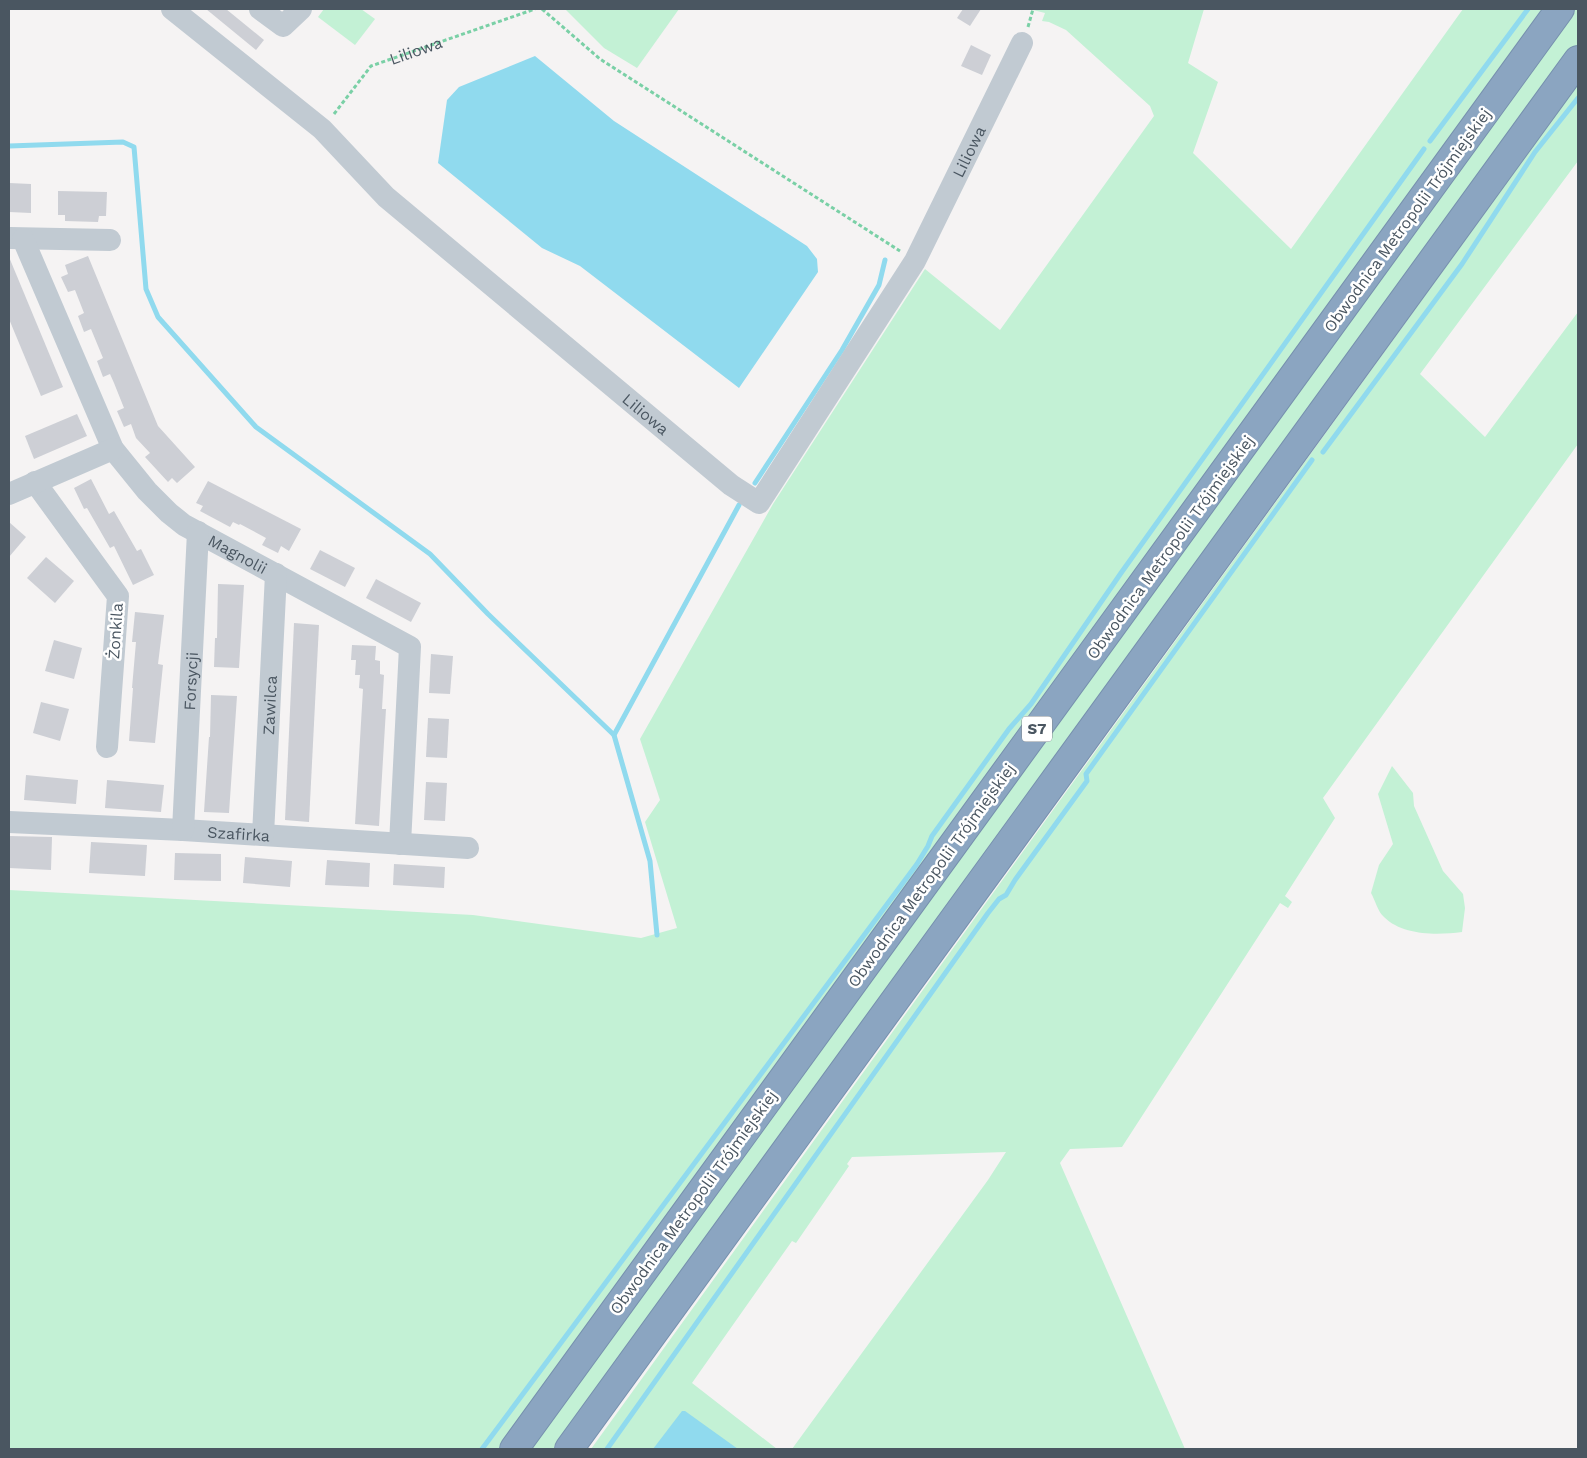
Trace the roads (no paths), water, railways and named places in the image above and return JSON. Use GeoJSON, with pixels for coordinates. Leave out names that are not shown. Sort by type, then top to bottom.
{"type":"FeatureCollection","features":[{"type":"Feature","properties":{"kind":"highway","name":"Obwodnica Metropolii Trójmiejskiej"},"geometry":{"type":"LineString","coordinates":[[514,1449],[1560,9]]}},
{"type":"Feature","properties":{"kind":"highway"},"geometry":{"type":"LineString","coordinates":[[569,1449],[1578,60]]}},
{"type":"Feature","properties":{"kind":"street","name":"Liliowa"},"geometry":{"type":"LineString","coordinates":[[172,9],[322,129],[386,196],[731,485],[758,503],[915,260],[1022,43]]}},
{"type":"Feature","properties":{"kind":"street"},"geometry":{"type":"LineString","coordinates":[[260,9],[283,26],[301,9]]}},
{"type":"Feature","properties":{"kind":"street","name":"Magnolii"},"geometry":{"type":"LineString","coordinates":[[110,240],[16,238],[113,449],[147,491],[184,525],[410,647],[400,844]]}},
{"type":"Feature","properties":{"kind":"street"},"geometry":{"type":"LineString","coordinates":[[9,494],[113,449]]}},
{"type":"Feature","properties":{"kind":"street","name":"Żonkila"},"geometry":{"type":"LineString","coordinates":[[35,482],[118,596],[107,747]]}},
{"type":"Feature","properties":{"kind":"street","name":"Forsycji"},"geometry":{"type":"LineString","coordinates":[[183,830],[198,532]]}},
{"type":"Feature","properties":{"kind":"street","name":"Zawilca"},"geometry":{"type":"LineString","coordinates":[[263,835],[276,574]]}},
{"type":"Feature","properties":{"kind":"street","name":"Szafirka"},"geometry":{"type":"LineString","coordinates":[[9,822],[183,830],[468,848]]}},
{"type":"Feature","properties":{"kind":"water"},"geometry":{"type":"Polygon","coordinates":[[[535,56],[614,121],[807,246],[817,259],[818,272],[739,388],[580,266],[542,248],[438,163],[447,100],[459,87],[535,56]]]}},
{"type":"Feature","properties":{"kind":"water"},"geometry":{"type":"Polygon","coordinates":[[[682,1411],[685,1411],[738,1449],[653,1449],[682,1411]]]}},
{"type":"Feature","properties":{"kind":"waterway"},"geometry":{"type":"LineString","coordinates":[[1430,141],[1528,9]]}},
{"type":"Feature","properties":{"kind":"waterway"},"geometry":{"type":"LineString","coordinates":[[1323,452],[1462,264],[1535,152],[1578,98]]}},
{"type":"Feature","properties":{"kind":"waterway"},"geometry":{"type":"LineString","coordinates":[[9,146],[123,142],[134,147],[146,289],[158,317],[256,427],[430,554],[488,614],[614,735]]}},
{"type":"Feature","properties":{"kind":"waterway"},"geometry":{"type":"LineString","coordinates":[[482,1449],[917,864],[932,836],[1009,729],[1031,704],[1121,573],[1424,149]]}},
{"type":"Feature","properties":{"kind":"waterway"},"geometry":{"type":"LineString","coordinates":[[755,483],[842,350],[879,285],[885,260]]}},
{"type":"Feature","properties":{"kind":"waterway"},"geometry":{"type":"LineString","coordinates":[[607,1449],[988,913],[999,899],[1006,895],[1087,781],[1086,774],[1312,460]]}},
{"type":"Feature","properties":{"kind":"waterway"},"geometry":{"type":"LineString","coordinates":[[657,935],[650,861],[614,735],[739,505]]}}]}
